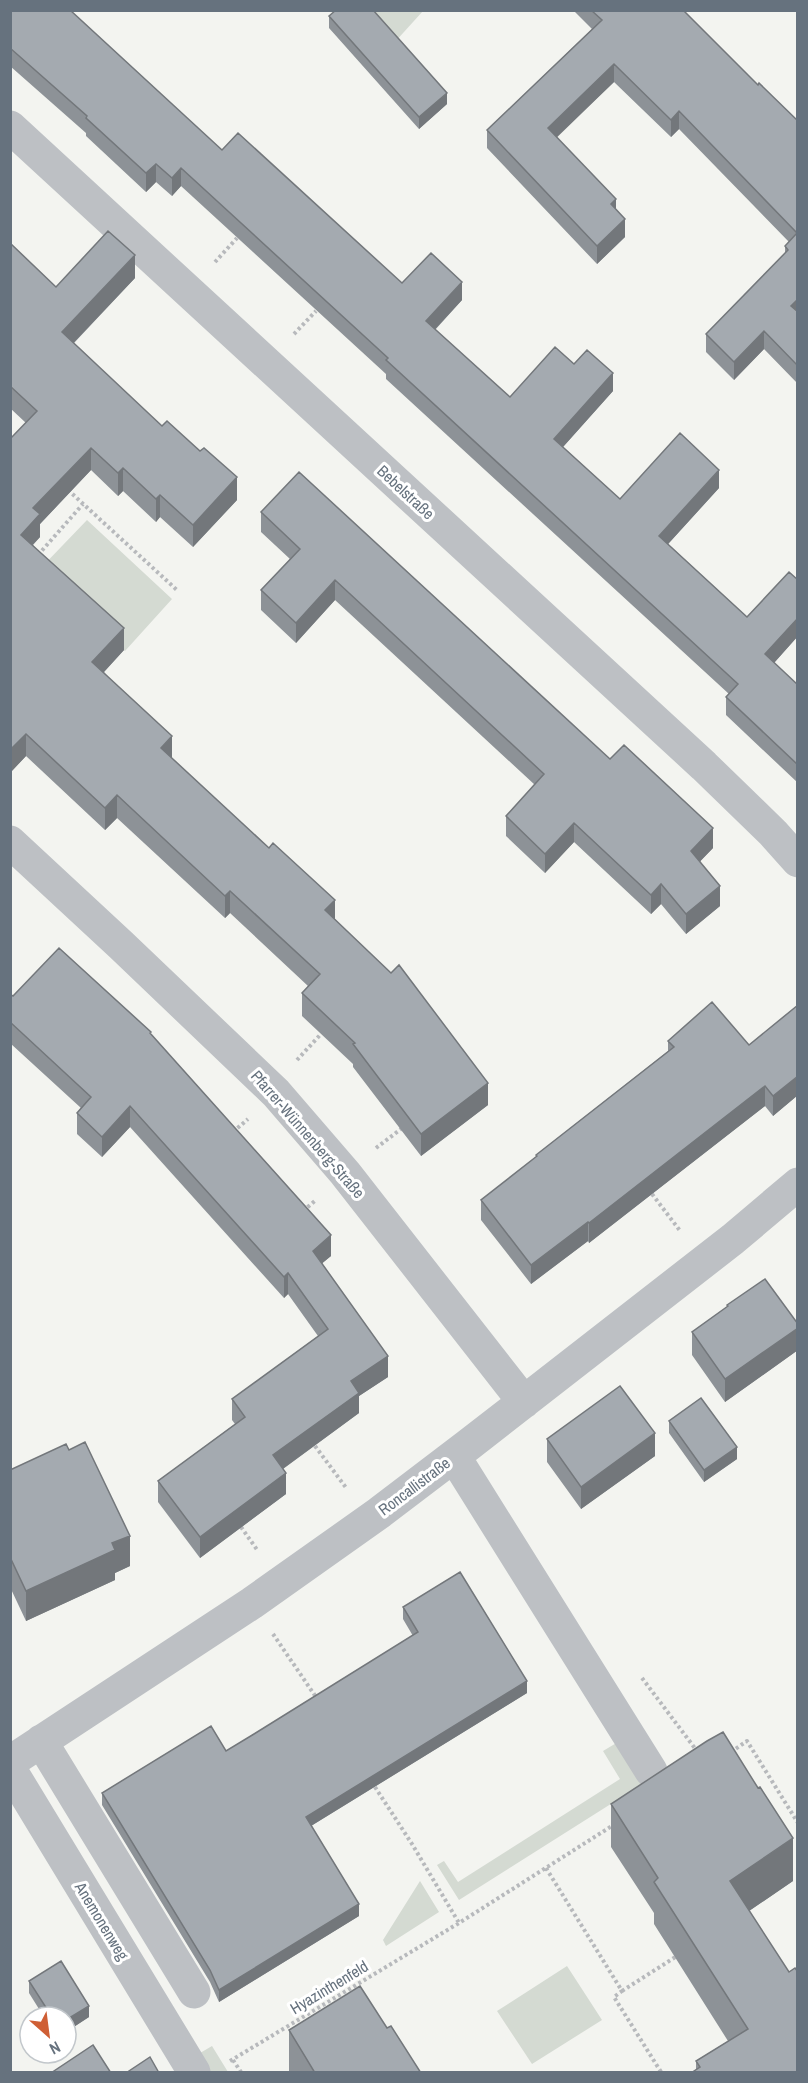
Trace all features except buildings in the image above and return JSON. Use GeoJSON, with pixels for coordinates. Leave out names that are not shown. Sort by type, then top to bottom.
{"type":"FeatureCollection","features":[{"type":"Feature","properties":{"kind":"street","name":"Bebelstraße"},"geometry":{"type":"LineString","coordinates":[[10,127],[704,766],[773,833],[798,861]]}},
{"type":"Feature","properties":{"kind":"street","name":"Pfarrer-Wünnenberg-Straße"},"geometry":{"type":"LineString","coordinates":[[10,842],[276,1093],[345,1173],[524,1402]]}},
{"type":"Feature","properties":{"kind":"street","name":"Roncallistraße"},"geometry":{"type":"LineString","coordinates":[[10,1762],[252,1604],[369,1520],[704,1262],[798,1184]]}},
{"type":"Feature","properties":{"kind":"street"},"geometry":{"type":"LineString","coordinates":[[454,1456],[651,1771]]}},
{"type":"Feature","properties":{"kind":"street"},"geometry":{"type":"LineString","coordinates":[[41,1741],[194,1992]]}},
{"type":"Feature","properties":{"kind":"street","name":"Anemonenweg"},"geometry":{"type":"LineString","coordinates":[[10,1769],[194,2073]]}},
{"type":"Feature","properties":{"kind":"path"},"geometry":{"type":"LineString","coordinates":[[67,489],[178,591]]}},
{"type":"Feature","properties":{"kind":"path"},"geometry":{"type":"LineString","coordinates":[[32,561],[83,504]]}},
{"type":"Feature","properties":{"kind":"path"},"geometry":{"type":"LineString","coordinates":[[652,1194],[704,1262]]}},
{"type":"Feature","properties":{"kind":"path"},"geometry":{"type":"LineString","coordinates":[[315,1446],[369,1520]]}},
{"type":"Feature","properties":{"kind":"path"},"geometry":{"type":"LineString","coordinates":[[252,1604],[321,1704]]}},
{"type":"Feature","properties":{"kind":"path"},"geometry":{"type":"LineString","coordinates":[[728,1753],[747,1741],[798,1823]]}},
{"type":"Feature","properties":{"kind":"path"},"geometry":{"type":"LineString","coordinates":[[375,1787],[459,1923]]}},
{"type":"Feature","properties":{"kind":"path","name":"Hyazinthenfeld"},"geometry":{"type":"LineString","coordinates":[[225,2064],[459,1923],[622,1820]]}},
{"type":"Feature","properties":{"kind":"path"},"geometry":{"type":"LineString","coordinates":[[546,1868],[622,1991]]}},
{"type":"Feature","properties":{"kind":"path"},"geometry":{"type":"LineString","coordinates":[[661,2073],[614,1997],[685,1952]]}},
{"type":"Feature","properties":{"kind":"path"},"geometry":{"type":"LineString","coordinates":[[232,2059],[241,2073]]}},
{"type":"Feature","properties":{"kind":"shaded area"},"geometry":{"type":"Polygon","coordinates":[[[366,11],[423,11],[394,43],[366,11]]]}},
{"type":"Feature","properties":{"kind":"shaded area"},"geometry":{"type":"Polygon","coordinates":[[[87,520],[172,599],[125,651],[38,571],[87,520]]]}},
{"type":"Feature","properties":{"kind":"shaded area"},"geometry":{"type":"Polygon","coordinates":[[[618,1742],[644,1783],[459,1900],[437,1865],[444,1861],[458,1882],[620,1779],[603,1751],[618,1742]]]}},
{"type":"Feature","properties":{"kind":"shaded area"},"geometry":{"type":"Polygon","coordinates":[[[420,1881],[439,1912],[386,1946],[383,1940],[420,1881]]]}},
{"type":"Feature","properties":{"kind":"shaded area"},"geometry":{"type":"Polygon","coordinates":[[[567,1966],[602,2020],[532,2064],[497,2011],[567,1966]]]}},
{"type":"Feature","properties":{"kind":"shaded area"},"geometry":{"type":"Polygon","coordinates":[[[212,2046],[228,2072],[205,2072],[195,2056],[212,2046]]]}}]}
